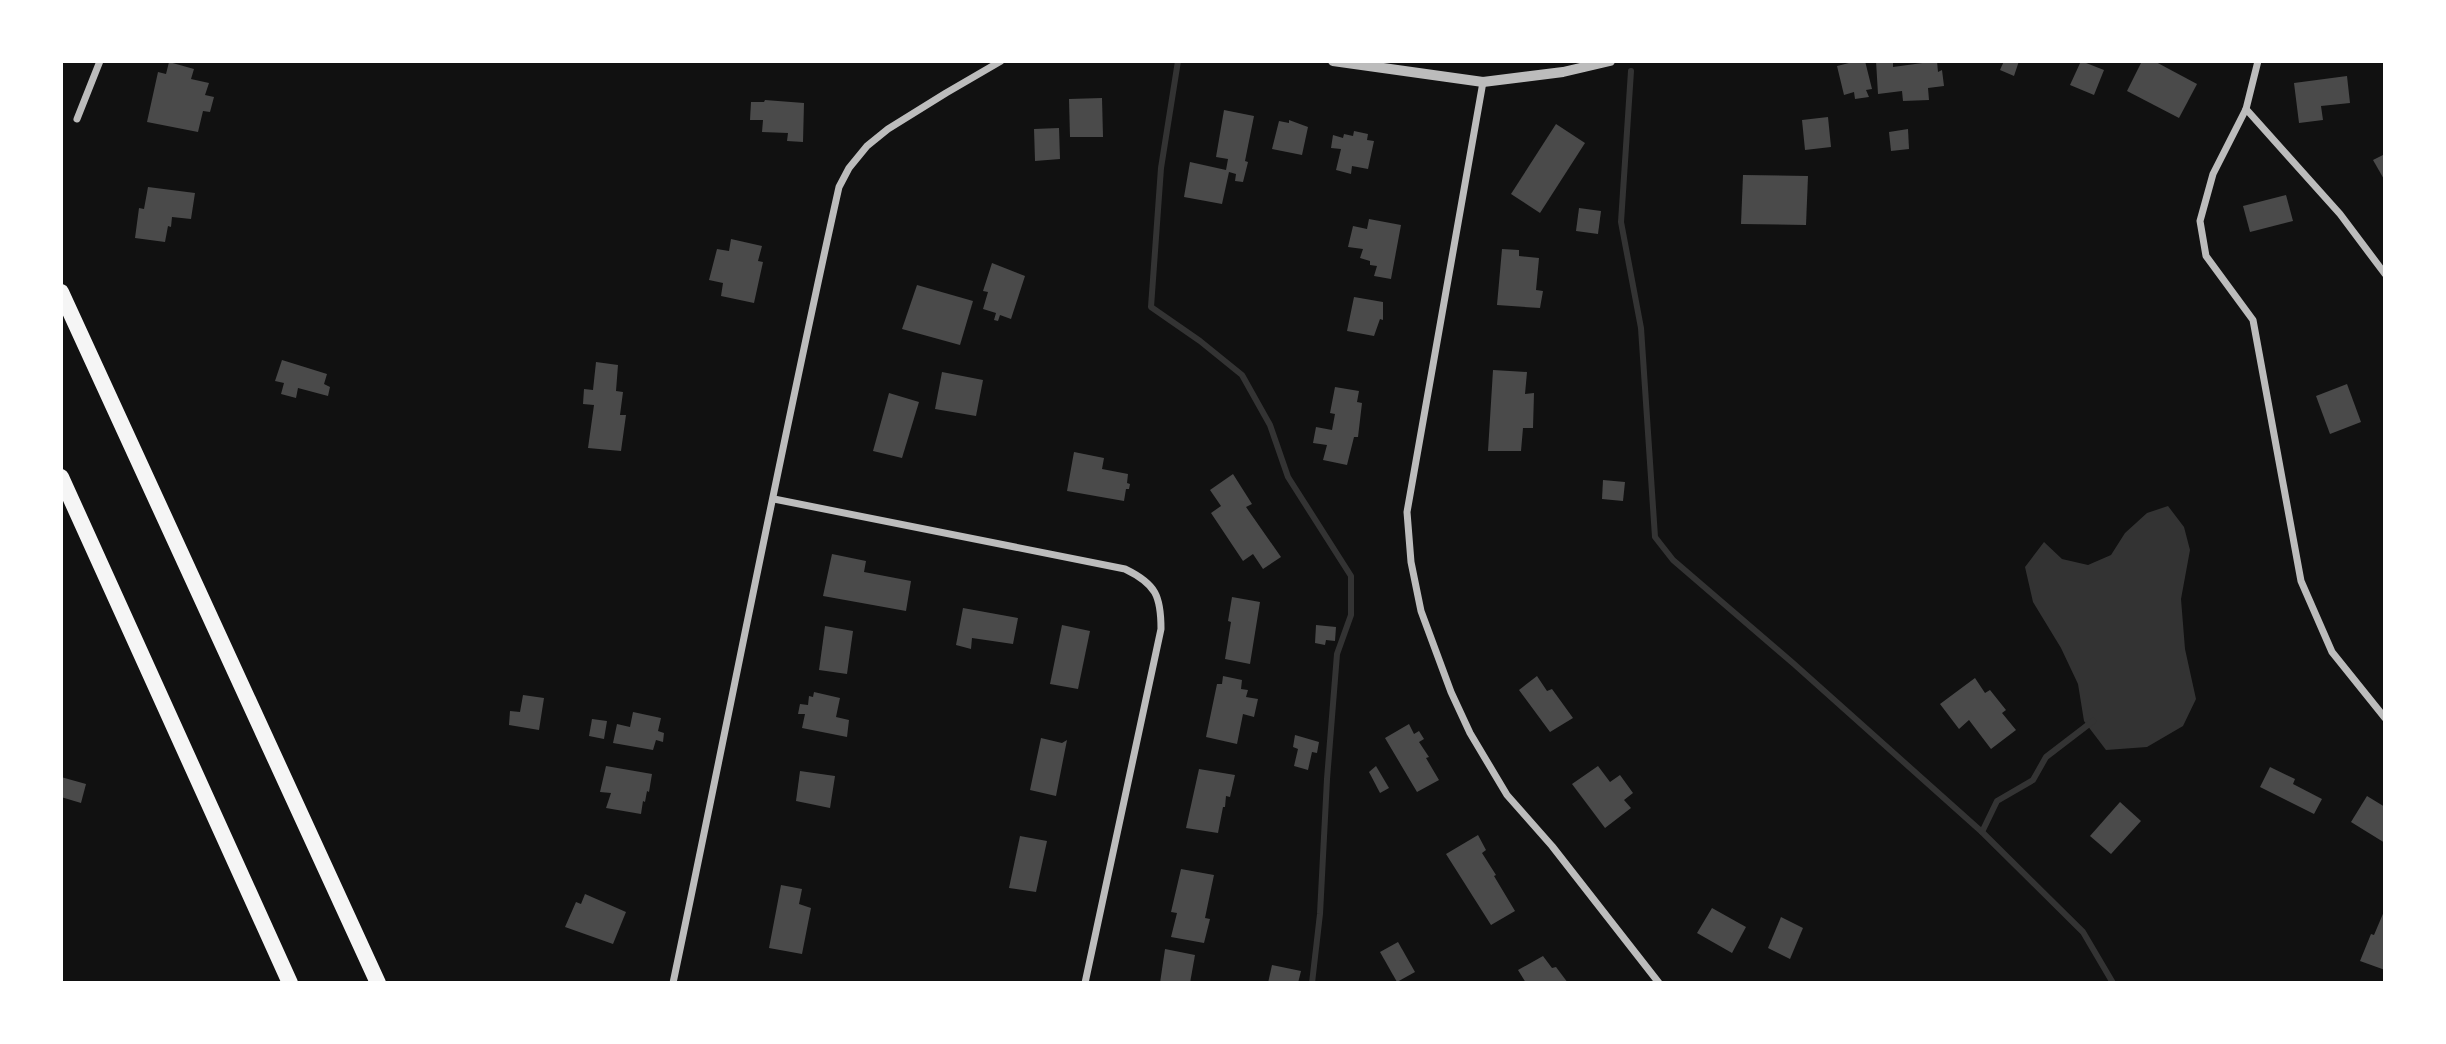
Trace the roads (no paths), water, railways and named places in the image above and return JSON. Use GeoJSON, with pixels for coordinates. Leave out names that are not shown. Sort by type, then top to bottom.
{"type":"FeatureCollection","features":[{"type":"Feature","properties":{"kind":"highway"},"geometry":{"type":"LineString","coordinates":[[61,292],[378,983]]}},
{"type":"Feature","properties":{"kind":"highway"},"geometry":{"type":"LineString","coordinates":[[61,477],[290,983]]}},
{"type":"Feature","properties":{"kind":"street"},"geometry":{"type":"LineString","coordinates":[[78,119],[100,61]]}},
{"type":"Feature","properties":{"kind":"street"},"geometry":{"type":"LineString","coordinates":[[673,983],[774,499],[797,374],[839,187],[866,146],[888,129],[1001,61]]}},
{"type":"Feature","properties":{"kind":"street"},"geometry":{"type":"LineString","coordinates":[[1334,61],[1483,82],[1563,72],[1611,61]]}},
{"type":"Feature","properties":{"kind":"street"},"geometry":{"type":"LineString","coordinates":[[2258,61],[2246,109],[2213,174],[2200,221],[2207,256],[2253,320],[2301,581],[2332,652],[2385,718]]}},
{"type":"Feature","properties":{"kind":"street"},"geometry":{"type":"LineString","coordinates":[[1483,82],[1407,512],[1411,562],[1421,611],[1451,692],[1470,733],[1507,795],[1555,850],[1659,983]]}},
{"type":"Feature","properties":{"kind":"street"},"geometry":{"type":"LineString","coordinates":[[2246,109],[2340,214],[2385,274]]}},
{"type":"Feature","properties":{"kind":"street"},"geometry":{"type":"LineString","coordinates":[[774,499],[1125,569],[1144,578],[1157,593],[1161,629],[1085,983]]}},
{"type":"Feature","properties":{"kind":"waterway"},"geometry":{"type":"LineString","coordinates":[[1178,61],[1161,168],[1151,307],[1242,375],[1270,425],[1288,477],[1351,576],[1351,615],[1337,654],[1320,914],[1312,983]]}},
{"type":"Feature","properties":{"kind":"waterway"},"geometry":{"type":"LineString","coordinates":[[1631,71],[1621,222],[1641,328],[1655,537],[1673,560],[1982,832],[2083,932],[2113,983]]}},
{"type":"Feature","properties":{"kind":"waterway"},"geometry":{"type":"LineString","coordinates":[[1982,832],[1997,801],[2033,780],[2046,757],[2093,721]]}}]}
